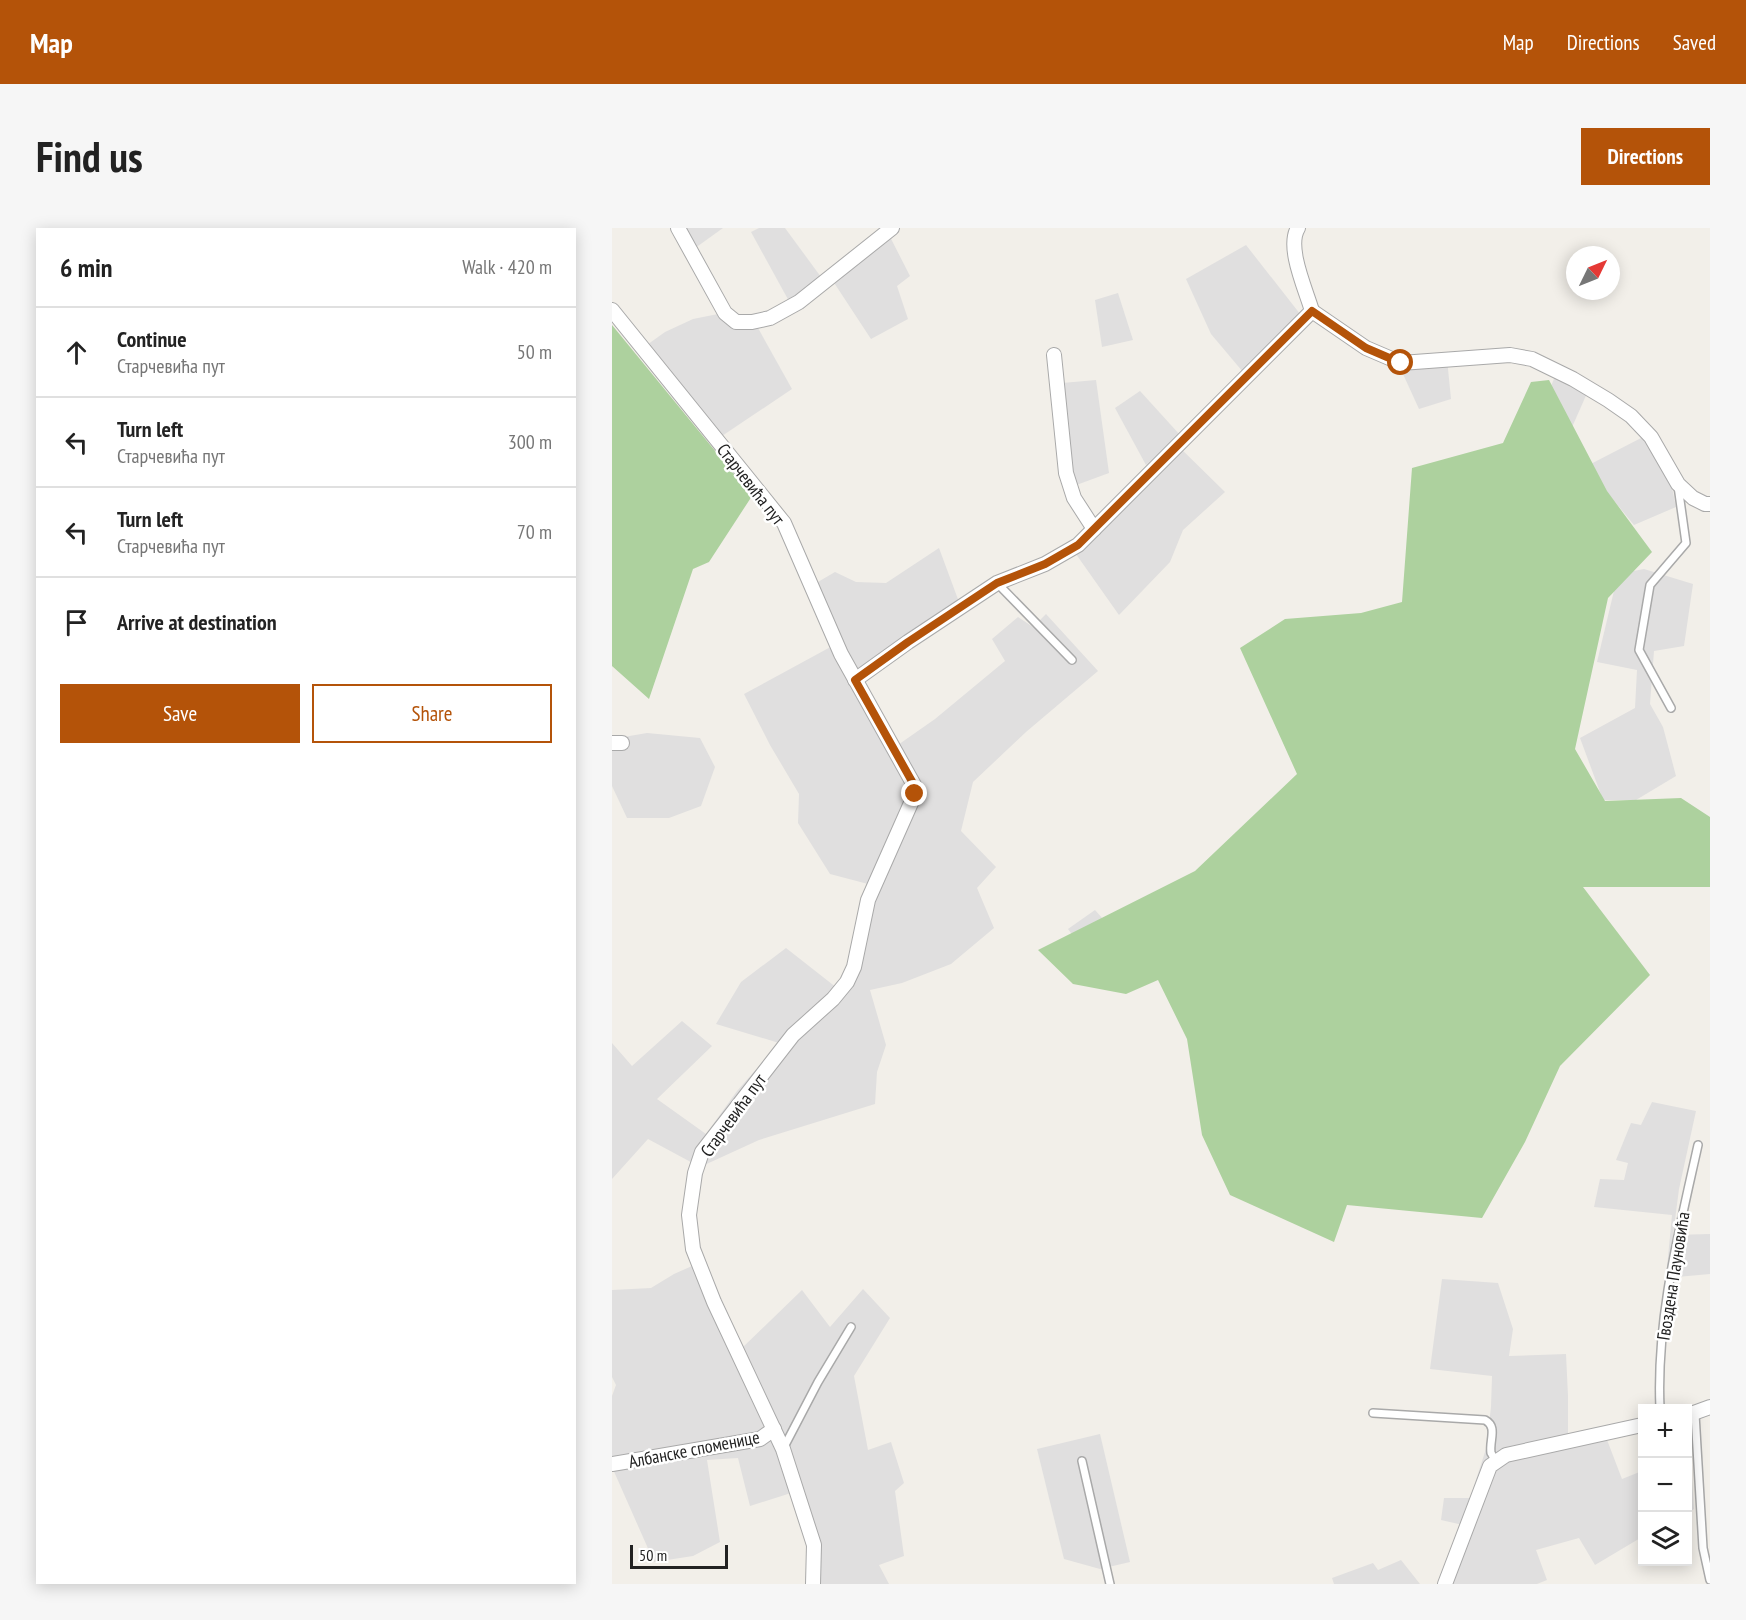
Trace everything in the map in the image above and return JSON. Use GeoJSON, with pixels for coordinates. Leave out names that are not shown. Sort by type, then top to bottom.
{"type":"FeatureCollection","features":[{"type":"Feature","properties":{"kind":"street"},"geometry":{"type":"LineString","coordinates":[[678,228],[725,313],[736,322],[752,322],[771,318],[799,302],[892,228]]}},
{"type":"Feature","properties":{"kind":"street"},"geometry":{"type":"LineString","coordinates":[[1298,228],[1295,234],[1295,262],[1312,311],[1366,348],[1401,363],[1510,355],[1542,364],[1573,379],[1631,416],[1651,437],[1678,484],[1693,498],[1710,504]]}},
{"type":"Feature","properties":{"kind":"street","name":"Старчевића пут"},"geometry":{"type":"LineString","coordinates":[[612,310],[784,523],[841,654],[914,785],[915,794],[868,900],[854,967],[847,982],[833,999],[793,1035],[702,1152],[695,1173],[689,1215],[693,1250],[714,1302],[783,1449],[814,1545],[813,1584]]}},
{"type":"Feature","properties":{"kind":"street"},"geometry":{"type":"LineString","coordinates":[[855,680],[997,583],[1045,564],[1078,545],[1312,311]]}},
{"type":"Feature","properties":{"kind":"street"},"geometry":{"type":"LineString","coordinates":[[1054,355],[1066,473],[1074,498],[1094,529]]}},
{"type":"Feature","properties":{"kind":"street"},"geometry":{"type":"LineString","coordinates":[[1692,1414],[1710,1407]]}},
{"type":"Feature","properties":{"kind":"street"},"geometry":{"type":"LineString","coordinates":[[1445,1584],[1486,1475],[1496,1462],[1506,1455],[1638,1426]]}},
{"type":"Feature","properties":{"kind":"street","name":"Албанске споменице"},"geometry":{"type":"LineString","coordinates":[[612,1464],[760,1439],[774,1429]]}},
{"type":"Feature","properties":{"kind":"lane"},"geometry":{"type":"LineString","coordinates":[[1671,708],[1639,650],[1650,585],[1686,543],[1678,484]]}},
{"type":"Feature","properties":{"kind":"lane"},"geometry":{"type":"LineString","coordinates":[[997,583],[1072,660]]}},
{"type":"Feature","properties":{"kind":"lane","name":"Гвоздена Пауновића"},"geometry":{"type":"LineString","coordinates":[[1660,1404],[1658,1379],[1666,1305],[1698,1145]]}},
{"type":"Feature","properties":{"kind":"lane"},"geometry":{"type":"LineString","coordinates":[[783,1449],[818,1382],[851,1327]]}},
{"type":"Feature","properties":{"kind":"lane"},"geometry":{"type":"LineString","coordinates":[[1373,1413],[1485,1420],[1493,1429],[1491,1454],[1496,1462]]}},
{"type":"Feature","properties":{"kind":"lane"},"geometry":{"type":"LineString","coordinates":[[1692,1425],[1703,1548],[1710,1580]]}},
{"type":"Feature","properties":{"kind":"lane"},"geometry":{"type":"LineString","coordinates":[[1082,1461],[1110,1584]]}},
{"type":"Feature","properties":{"kind":"shaded area"},"geometry":{"type":"Polygon","coordinates":[[[676,228],[723,228],[691,251],[676,228]]]}},
{"type":"Feature","properties":{"kind":"shaded area"},"geometry":{"type":"Polygon","coordinates":[[[759,228],[785,228],[821,277],[790,303],[751,232],[759,228]]]}},
{"type":"Feature","properties":{"kind":"shaded area"},"geometry":{"type":"Polygon","coordinates":[[[886,229],[910,276],[897,286],[908,319],[871,339],[827,272],[886,229]]]}},
{"type":"Feature","properties":{"kind":"shaded area"},"geometry":{"type":"Polygon","coordinates":[[[1246,245],[1304,319],[1243,372],[1211,334],[1186,279],[1246,245]]]}},
{"type":"Feature","properties":{"kind":"shaded area"},"geometry":{"type":"Polygon","coordinates":[[[1118,293],[1133,340],[1102,347],[1095,300],[1118,293]]]}},
{"type":"Feature","properties":{"kind":"shaded area"},"geometry":{"type":"Polygon","coordinates":[[[718,314],[753,319],[792,389],[713,442],[644,347],[665,332],[693,319],[718,314]]]}},
{"type":"Feature","properties":{"kind":"shaded area"},"geometry":{"type":"Polygon","coordinates":[[[1447,359],[1451,399],[1419,409],[1398,363],[1447,359]]]}},
{"type":"Feature","properties":{"kind":"shaded area"},"geometry":{"type":"Polygon","coordinates":[[[1556,374],[1588,391],[1565,443],[1534,427],[1556,374]]]}},
{"type":"Feature","properties":{"kind":"shaded area"},"geometry":{"type":"Polygon","coordinates":[[[1096,380],[1109,473],[1071,487],[1051,384],[1096,380]]]}},
{"type":"Feature","properties":{"kind":"shaded area"},"geometry":{"type":"Polygon","coordinates":[[[1140,391],[1180,435],[1146,465],[1115,408],[1140,391]]]}},
{"type":"Feature","properties":{"kind":"shaded area"},"geometry":{"type":"Polygon","coordinates":[[[1643,437],[1658,456],[1670,478],[1676,507],[1634,525],[1611,497],[1581,469],[1643,437]]]}},
{"type":"Feature","properties":{"kind":"shaded area"},"geometry":{"type":"Polygon","coordinates":[[[1175,443],[1225,492],[1183,530],[1170,562],[1119,615],[1071,547],[1088,531],[1110,503],[1175,443]]]}},
{"type":"Feature","properties":{"kind":"shaded area"},"geometry":{"type":"Polygon","coordinates":[[[939,548],[959,602],[895,642],[855,674],[811,586],[835,572],[856,582],[886,583],[939,548]]]}},
{"type":"Feature","properties":{"kind":"shaded area"},"geometry":{"type":"Polygon","coordinates":[[[1644,569],[1693,584],[1684,646],[1654,651],[1650,704],[1663,727],[1676,776],[1636,800],[1603,800],[1580,738],[1635,708],[1637,670],[1597,662],[1618,574],[1644,569]]]}},
{"type":"Feature","properties":{"kind":"shaded area"},"geometry":{"type":"Polygon","coordinates":[[[1046,614],[1098,671],[1026,732],[973,782],[961,831],[996,867],[977,888],[994,928],[951,964],[902,983],[870,990],[886,1045],[877,1072],[875,1104],[759,1140],[700,1167],[648,1139],[612,1179],[612,1043],[632,1066],[682,1021],[712,1046],[657,1099],[706,1134],[737,1091],[779,1043],[716,1024],[741,982],[786,948],[837,988],[851,966],[868,884],[830,874],[798,823],[799,794],[744,694],[836,644],[895,747],[935,719],[1005,661],[992,639],[1018,617],[1033,627],[1046,614]]]}},
{"type":"Feature","properties":{"kind":"shaded area"},"geometry":{"type":"Polygon","coordinates":[[[647,733],[700,738],[715,767],[701,806],[669,818],[627,818],[612,786],[612,739],[647,733]]]}},
{"type":"Feature","properties":{"kind":"shaded area"},"geometry":{"type":"Polygon","coordinates":[[[1095,910],[1110,927],[1086,953],[1068,929],[1095,910]]]}},
{"type":"Feature","properties":{"kind":"shaded area"},"geometry":{"type":"Polygon","coordinates":[[[1652,1102],[1696,1111],[1679,1189],[1673,1235],[1710,1234],[1710,1274],[1666,1278],[1672,1215],[1594,1207],[1600,1179],[1624,1180],[1628,1163],[1616,1160],[1631,1123],[1641,1125],[1652,1102]]]}},
{"type":"Feature","properties":{"kind":"shaded area"},"geometry":{"type":"Polygon","coordinates":[[[692,1266],[723,1314],[768,1416],[791,1493],[750,1506],[738,1458],[707,1460],[720,1542],[693,1556],[654,1562],[612,1467],[612,1396],[616,1385],[612,1377],[612,1290],[651,1288],[692,1266]]]}},
{"type":"Feature","properties":{"kind":"shaded area"},"geometry":{"type":"Polygon","coordinates":[[[1442,1279],[1498,1283],[1513,1329],[1509,1356],[1566,1354],[1568,1435],[1604,1432],[1622,1479],[1638,1473],[1638,1539],[1595,1565],[1579,1538],[1536,1550],[1547,1580],[1537,1584],[1443,1584],[1463,1525],[1441,1520],[1444,1498],[1470,1498],[1486,1449],[1492,1376],[1430,1369],[1442,1279]]]}},
{"type":"Feature","properties":{"kind":"shaded area"},"geometry":{"type":"Polygon","coordinates":[[[863,1289],[890,1318],[854,1376],[868,1450],[891,1442],[904,1483],[895,1491],[904,1556],[879,1565],[889,1584],[813,1584],[804,1510],[762,1389],[743,1347],[802,1290],[830,1327],[863,1289]]]}},
{"type":"Feature","properties":{"kind":"shaded area"},"geometry":{"type":"Polygon","coordinates":[[[1100,1434],[1130,1562],[1100,1569],[1064,1559],[1037,1449],[1100,1434]]]}},
{"type":"Feature","properties":{"kind":"shaded area"},"geometry":{"type":"Polygon","coordinates":[[[1692,1478],[1694,1509],[1692,1510],[1692,1478]]]}},
{"type":"Feature","properties":{"kind":"shaded area"},"geometry":{"type":"Polygon","coordinates":[[[1401,1560],[1420,1584],[1334,1584],[1332,1578],[1373,1563],[1378,1570],[1401,1560]]]}},
{"type":"Feature","properties":{"kind":"green space"},"geometry":{"type":"Polygon","coordinates":[[[612,325],[752,496],[709,562],[693,569],[649,699],[612,666],[612,325]]]}},
{"type":"Feature","properties":{"kind":"green space"},"geometry":{"type":"Polygon","coordinates":[[[1549,380],[1607,491],[1652,552],[1608,598],[1575,749],[1605,801],[1681,798],[1710,817],[1710,887],[1583,887],[1650,975],[1560,1066],[1525,1142],[1482,1218],[1347,1205],[1334,1242],[1230,1195],[1202,1135],[1187,1039],[1158,980],[1126,994],[1073,984],[1038,950],[1195,871],[1297,774],[1240,648],[1285,619],[1361,613],[1402,602],[1412,468],[1503,443],[1531,382],[1549,380]]]}},
{"type":"Feature","properties":{"kind":"route"},"geometry":{"type":"LineString","coordinates":[[915,794],[914,785],[855,680],[997,583],[1045,564],[1078,545],[1312,311],[1366,348],[1401,363]]}}]}
